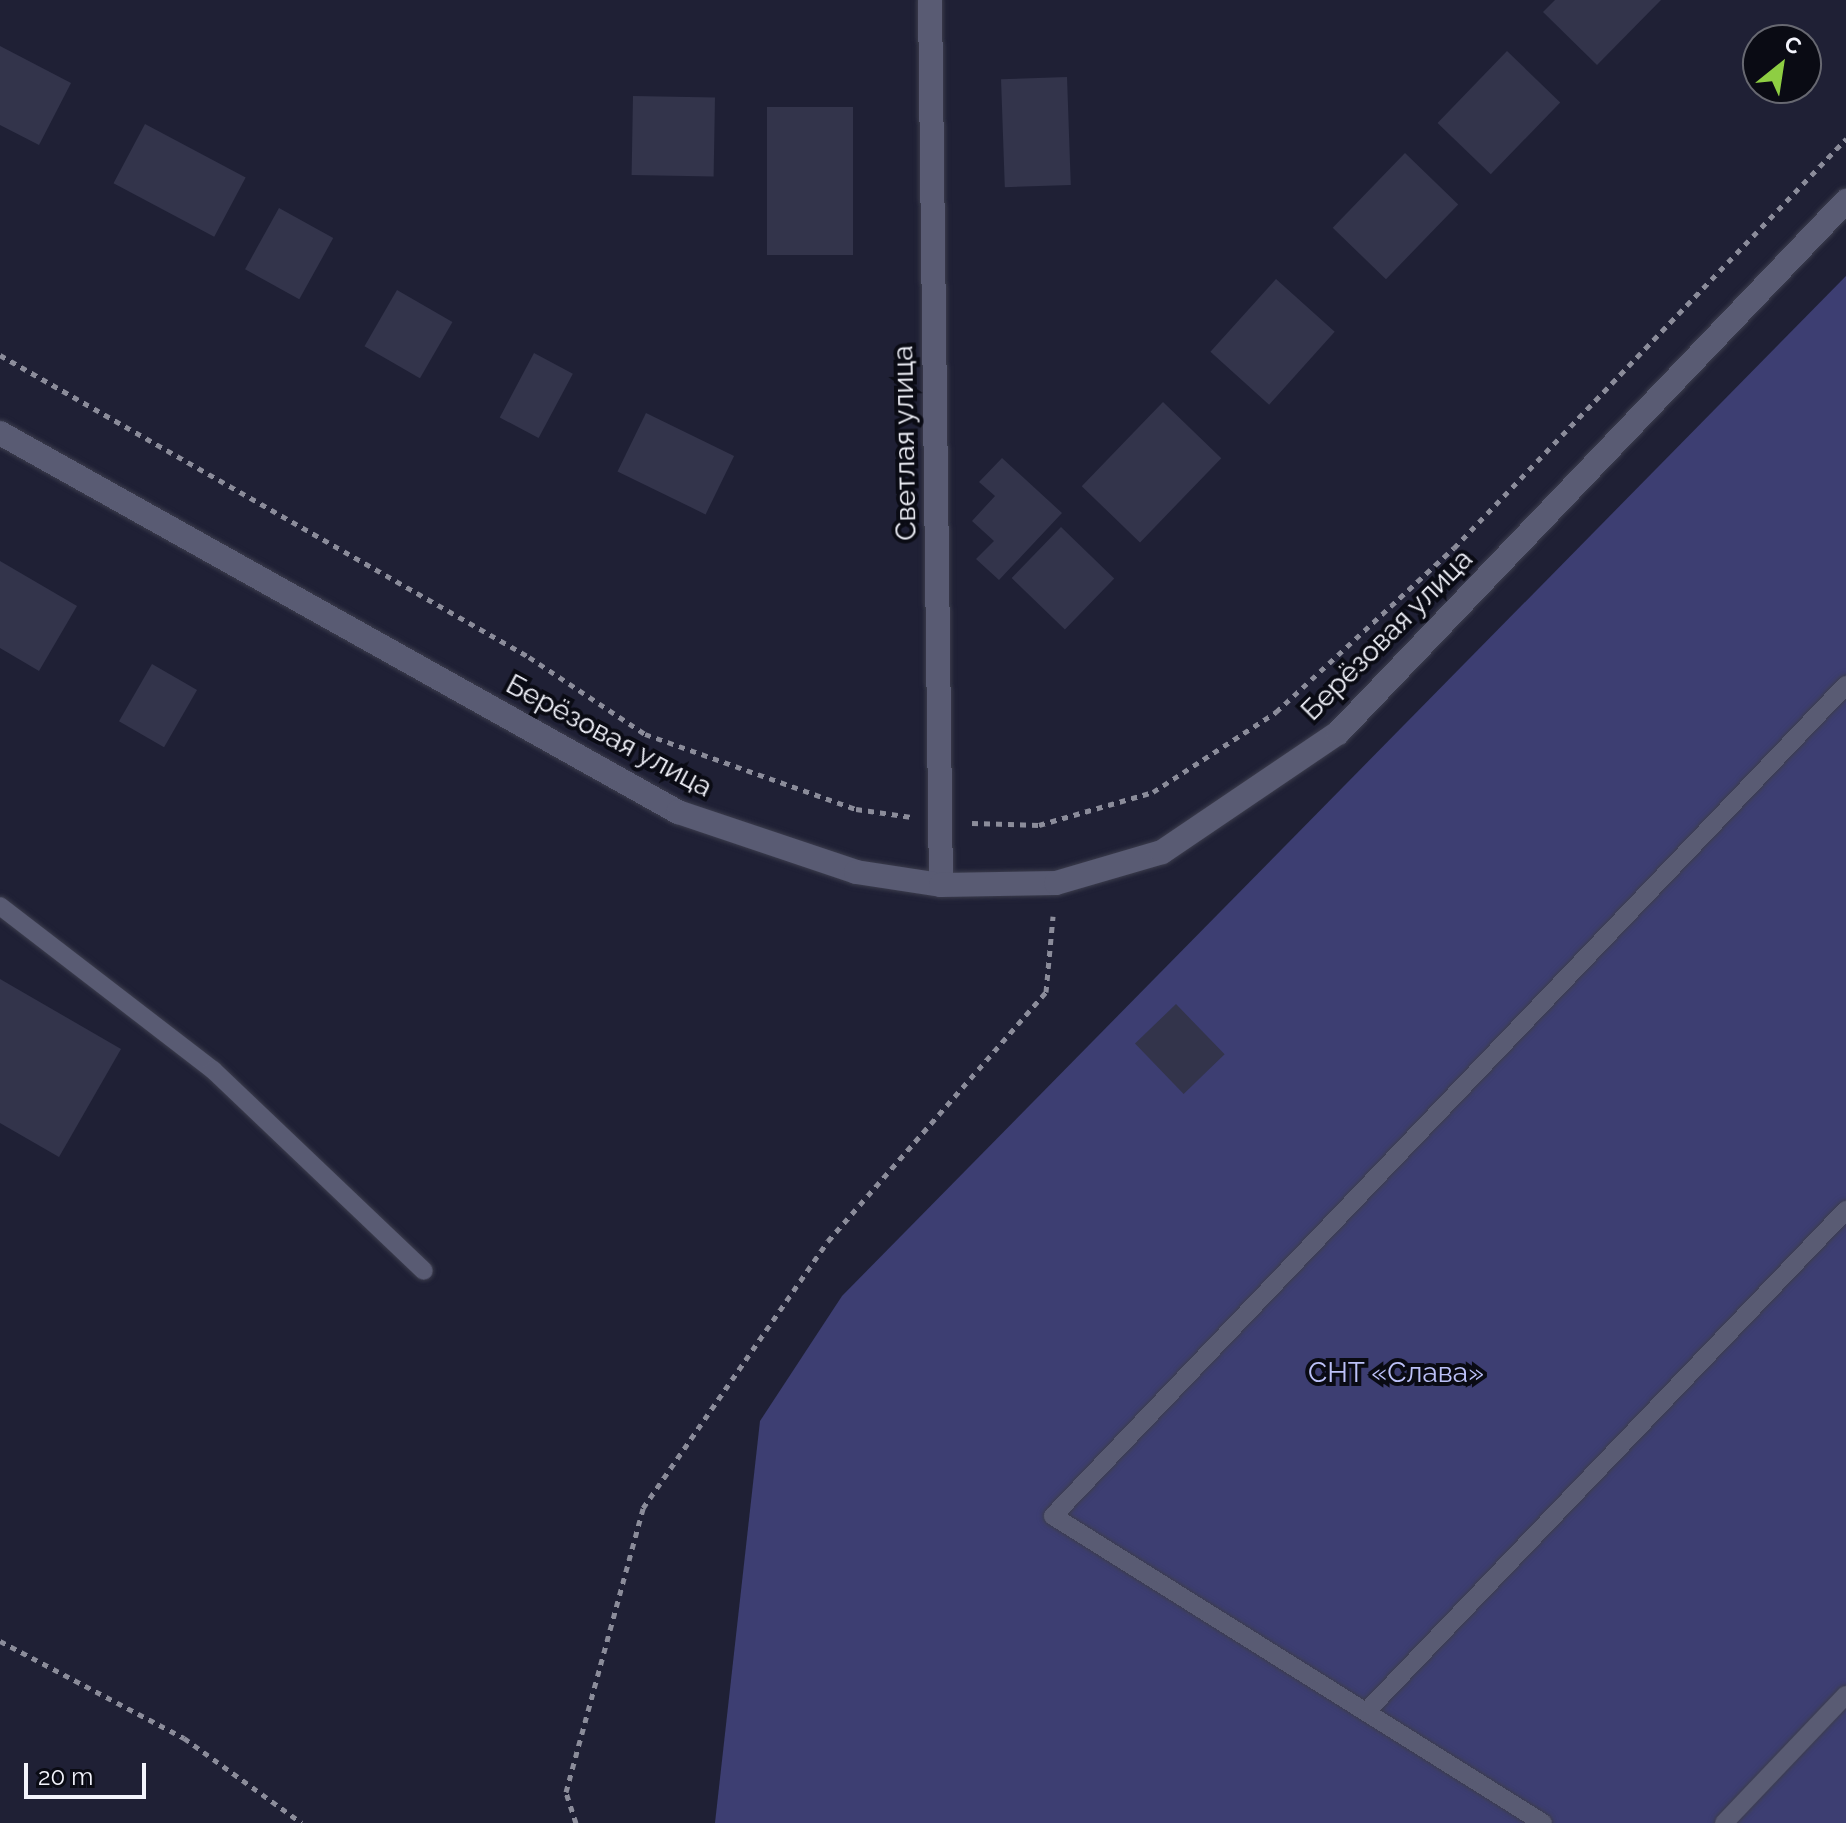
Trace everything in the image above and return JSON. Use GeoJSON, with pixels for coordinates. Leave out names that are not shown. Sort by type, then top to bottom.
{"type":"FeatureCollection","features":[{"type":"Feature","properties":{"kind":"main road","name":"Светлая улица"},"geometry":{"type":"LineString","coordinates":[[930,0],[941,885]]}},
{"type":"Feature","properties":{"kind":"main road","name":"Берёзовая улица"},"geometry":{"type":"LineString","coordinates":[[0,433],[678,812],[856,872],[941,885],[1056,883],[1162,852],[1338,733],[1846,201]]}},
{"type":"Feature","properties":{"kind":"lane"},"geometry":{"type":"LineString","coordinates":[[1543,1823],[1053,1516],[1846,685]]}},
{"type":"Feature","properties":{"kind":"lane"},"geometry":{"type":"LineString","coordinates":[[0,906],[213,1070],[424,1271]]}},
{"type":"Feature","properties":{"kind":"lane"},"geometry":{"type":"LineString","coordinates":[[1366,1712],[1846,1210]]}},
{"type":"Feature","properties":{"kind":"lane"},"geometry":{"type":"LineString","coordinates":[[1724,1823],[1846,1695]]}},
{"type":"Feature","properties":{"kind":"path"},"geometry":{"type":"LineString","coordinates":[[576,1823],[566,1792],[643,1508],[828,1241],[1046,992],[1056,883]]}},
{"type":"Feature","properties":{"kind":"path"},"geometry":{"type":"LineString","coordinates":[[0,1641],[184,1738],[302,1823]]}},
{"type":"Feature","properties":{"kind":"green space","name":"СНТ «Слава»"},"geometry":{"type":"Polygon","coordinates":[[[1846,276],[1846,1823],[715,1823],[760,1421],[842,1296],[1846,276]]]}},
{"type":"Feature","properties":{"kind":"building"},"geometry":{"type":"Polygon","coordinates":[[[1555,0],[1661,0],[1597,65],[1543,12],[1555,0]]]}},
{"type":"Feature","properties":{"kind":"building"},"geometry":{"type":"Polygon","coordinates":[[[0,46],[71,83],[39,145],[0,125],[0,46]]]}},
{"type":"Feature","properties":{"kind":"building"},"geometry":{"type":"Polygon","coordinates":[[[1507,51],[1560,102],[1491,174],[1438,123],[1507,51]]]}},
{"type":"Feature","properties":{"kind":"building"},"geometry":{"type":"Polygon","coordinates":[[[1067,77],[1071,185],[1005,187],[1001,79],[1067,77]]]}},
{"type":"Feature","properties":{"kind":"building"},"geometry":{"type":"Polygon","coordinates":[[[633,96],[715,97],[714,176],[632,175],[633,96]]]}},
{"type":"Feature","properties":{"kind":"building"},"geometry":{"type":"Polygon","coordinates":[[[767,107],[853,107],[853,255],[767,255],[767,107]]]}},
{"type":"Feature","properties":{"kind":"building"},"geometry":{"type":"Polygon","coordinates":[[[145,124],[246,178],[214,237],[114,183],[145,124]]]}},
{"type":"Feature","properties":{"kind":"building"},"geometry":{"type":"Polygon","coordinates":[[[1405,153],[1458,204],[1386,279],[1333,228],[1405,153]]]}},
{"type":"Feature","properties":{"kind":"building"},"geometry":{"type":"Polygon","coordinates":[[[279,208],[333,238],[299,299],[245,269],[279,208]]]}},
{"type":"Feature","properties":{"kind":"building"},"geometry":{"type":"Polygon","coordinates":[[[1276,279],[1335,332],[1269,405],[1210,352],[1276,279]]]}},
{"type":"Feature","properties":{"kind":"building"},"geometry":{"type":"Polygon","coordinates":[[[397,290],[452,322],[420,378],[364,346],[397,290]]]}},
{"type":"Feature","properties":{"kind":"building"},"geometry":{"type":"Polygon","coordinates":[[[534,353],[573,374],[539,438],[500,417],[534,353]]]}},
{"type":"Feature","properties":{"kind":"building"},"geometry":{"type":"Polygon","coordinates":[[[1163,402],[1221,458],[1140,542],[1082,486],[1163,402]]]}},
{"type":"Feature","properties":{"kind":"building"},"geometry":{"type":"Polygon","coordinates":[[[646,413],[734,456],[706,514],[618,471],[646,413]]]}},
{"type":"Feature","properties":{"kind":"building"},"geometry":{"type":"Polygon","coordinates":[[[1002,458],[1062,513],[999,580],[976,559],[994,541],[972,521],[995,496],[979,482],[1002,458]]]}},
{"type":"Feature","properties":{"kind":"building"},"geometry":{"type":"Polygon","coordinates":[[[1061,527],[1114,578],[1065,629],[1012,578],[1061,527]]]}},
{"type":"Feature","properties":{"kind":"building"},"geometry":{"type":"Polygon","coordinates":[[[0,561],[77,606],[39,671],[0,648],[0,561]]]}},
{"type":"Feature","properties":{"kind":"building"},"geometry":{"type":"Polygon","coordinates":[[[152,664],[197,690],[164,747],[119,721],[152,664]]]}},
{"type":"Feature","properties":{"kind":"building"},"geometry":{"type":"Polygon","coordinates":[[[0,979],[121,1049],[59,1157],[0,1123],[0,979]]]}},
{"type":"Feature","properties":{"kind":"building"},"geometry":{"type":"Polygon","coordinates":[[[1176,1004],[1225,1054],[1184,1094],[1135,1044],[1176,1004]]]}}]}
